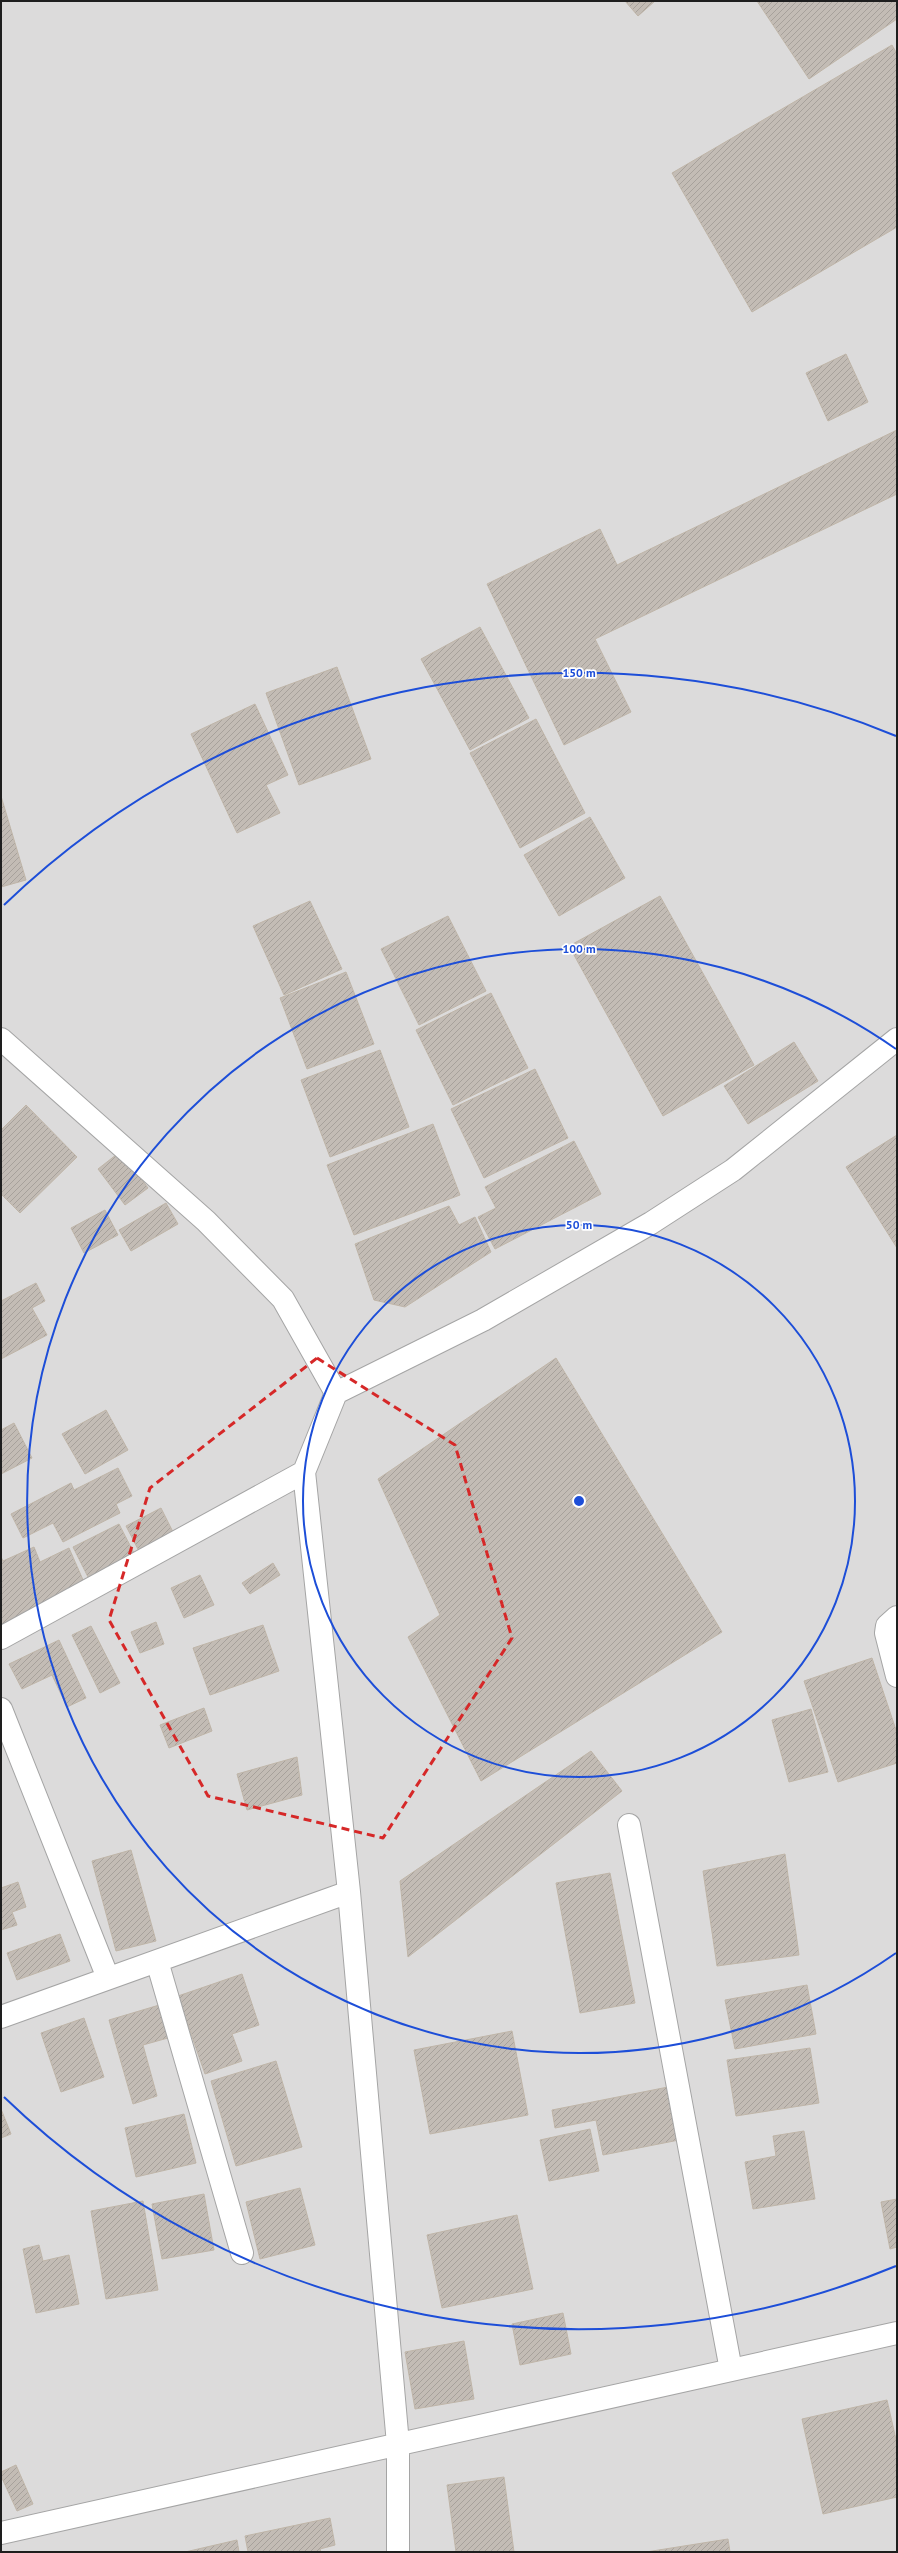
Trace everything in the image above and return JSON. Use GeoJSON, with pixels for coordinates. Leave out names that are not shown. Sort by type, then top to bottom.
{"type":"FeatureCollection","features":[{"type":"Feature","properties":{"kind":"street"},"geometry":{"type":"LineString","coordinates":[[1,1039],[206,1221],[283,1299],[336,1394]]}},
{"type":"Feature","properties":{"kind":"street"},"geometry":{"type":"LineString","coordinates":[[398,2552],[398,2444],[349,1892],[304,1472],[336,1394],[483,1320],[657,1219],[733,1170],[897,1039]]}},
{"type":"Feature","properties":{"kind":"street"},"geometry":{"type":"LineString","coordinates":[[1,1638],[304,1472]]}},
{"type":"Feature","properties":{"kind":"street"},"geometry":{"type":"LineString","coordinates":[[897,1617],[887,1626],[886,1633],[897,1676]]}},
{"type":"Feature","properties":{"kind":"street"},"geometry":{"type":"LineString","coordinates":[[1,1709],[108,1978]]}},
{"type":"Feature","properties":{"kind":"street"},"geometry":{"type":"LineString","coordinates":[[629,1825],[731,2370]]}},
{"type":"Feature","properties":{"kind":"street"},"geometry":{"type":"LineString","coordinates":[[1,2017],[349,1892]]}},
{"type":"Feature","properties":{"kind":"street"},"geometry":{"type":"LineString","coordinates":[[156,1961],[242,2253]]}},
{"type":"Feature","properties":{"kind":"street"},"geometry":{"type":"LineString","coordinates":[[1,2533],[897,2333]]}},
{"type":"Feature","properties":{"kind":"highlighted area"},"geometry":{"type":"Polygon","coordinates":[[[317,1358],[455,1445],[512,1638],[383,1838],[208,1796],[109,1620],[150,1488],[317,1358]]]}},
{"type":"Feature","properties":{"kind":"shaded area"},"geometry":{"type":"Polygon","coordinates":[[[1,1],[897,1],[897,2552],[1,2552],[1,1]]]}},
{"type":"Feature","properties":{"kind":"building"},"geometry":{"type":"Polygon","coordinates":[[[625,1],[655,1],[638,16],[625,1]]]}},
{"type":"Feature","properties":{"kind":"building"},"geometry":{"type":"Polygon","coordinates":[[[757,1],[897,1],[897,19],[809,79],[757,1]]]}},
{"type":"Feature","properties":{"kind":"building"},"geometry":{"type":"Polygon","coordinates":[[[892,45],[897,54],[897,227],[752,312],[672,173],[892,45]]]}},
{"type":"Feature","properties":{"kind":"building"},"geometry":{"type":"Polygon","coordinates":[[[846,354],[868,402],[828,421],[806,373],[846,354]]]}},
{"type":"Feature","properties":{"kind":"building"},"geometry":{"type":"Polygon","coordinates":[[[897,430],[897,494],[595,639],[631,712],[564,745],[487,584],[600,529],[617,565],[897,430]]]}},
{"type":"Feature","properties":{"kind":"building"},"geometry":{"type":"Polygon","coordinates":[[[480,627],[529,718],[470,750],[421,659],[480,627]]]}},
{"type":"Feature","properties":{"kind":"building"},"geometry":{"type":"Polygon","coordinates":[[[337,667],[371,759],[299,785],[266,693],[337,667]]]}},
{"type":"Feature","properties":{"kind":"building"},"geometry":{"type":"Polygon","coordinates":[[[255,704],[288,775],[266,785],[280,813],[237,833],[191,734],[255,704]]]}},
{"type":"Feature","properties":{"kind":"building"},"geometry":{"type":"Polygon","coordinates":[[[536,719],[585,813],[520,848],[470,753],[536,719]]]}},
{"type":"Feature","properties":{"kind":"building"},"geometry":{"type":"Polygon","coordinates":[[[1,796],[26,880],[1,887],[1,796]]]}},
{"type":"Feature","properties":{"kind":"building"},"geometry":{"type":"Polygon","coordinates":[[[590,817],[625,878],[559,916],[524,855],[590,817]]]}},
{"type":"Feature","properties":{"kind":"building"},"geometry":{"type":"Polygon","coordinates":[[[660,896],[754,1065],[663,1116],[569,946],[660,896]]]}},
{"type":"Feature","properties":{"kind":"building"},"geometry":{"type":"Polygon","coordinates":[[[310,901],[342,969],[284,995],[253,926],[310,901]]]}},
{"type":"Feature","properties":{"kind":"building"},"geometry":{"type":"Polygon","coordinates":[[[448,916],[486,991],[419,1025],[381,949],[448,916]]]}},
{"type":"Feature","properties":{"kind":"building"},"geometry":{"type":"Polygon","coordinates":[[[346,972],[374,1044],[307,1069],[280,998],[346,972]]]}},
{"type":"Feature","properties":{"kind":"building"},"geometry":{"type":"Polygon","coordinates":[[[491,993],[528,1068],[453,1105],[416,1030],[491,993]]]}},
{"type":"Feature","properties":{"kind":"building"},"geometry":{"type":"Polygon","coordinates":[[[794,1042],[818,1081],[748,1124],[724,1086],[794,1042]]]}},
{"type":"Feature","properties":{"kind":"building"},"geometry":{"type":"Polygon","coordinates":[[[380,1050],[409,1127],[330,1157],[301,1080],[380,1050]]]}},
{"type":"Feature","properties":{"kind":"building"},"geometry":{"type":"Polygon","coordinates":[[[535,1069],[568,1138],[484,1178],[451,1109],[535,1069]]]}},
{"type":"Feature","properties":{"kind":"building"},"geometry":{"type":"Polygon","coordinates":[[[26,1105],[77,1157],[20,1213],[1,1194],[1,1130],[26,1105]]]}},
{"type":"Feature","properties":{"kind":"building"},"geometry":{"type":"Polygon","coordinates":[[[433,1124],[460,1195],[354,1235],[327,1165],[433,1124]]]}},
{"type":"Feature","properties":{"kind":"building"},"geometry":{"type":"Polygon","coordinates":[[[897,1135],[897,1248],[846,1167],[897,1135]]]}},
{"type":"Feature","properties":{"kind":"building"},"geometry":{"type":"Polygon","coordinates":[[[574,1141],[601,1194],[495,1249],[478,1217],[496,1208],[485,1187],[574,1141]]]}},
{"type":"Feature","properties":{"kind":"building"},"geometry":{"type":"Polygon","coordinates":[[[121,1151],[148,1188],[125,1205],[98,1169],[121,1151]]]}},
{"type":"Feature","properties":{"kind":"building"},"geometry":{"type":"Polygon","coordinates":[[[166,1203],[178,1224],[131,1251],[119,1230],[166,1203]]]}},
{"type":"Feature","properties":{"kind":"building"},"geometry":{"type":"Polygon","coordinates":[[[449,1206],[459,1225],[475,1217],[491,1252],[405,1307],[374,1300],[355,1244],[449,1206]]]}},
{"type":"Feature","properties":{"kind":"building"},"geometry":{"type":"Polygon","coordinates":[[[105,1210],[118,1235],[84,1253],[71,1228],[105,1210]]]}},
{"type":"Feature","properties":{"kind":"building"},"geometry":{"type":"Polygon","coordinates":[[[36,1283],[45,1301],[32,1308],[47,1335],[1,1359],[1,1301],[36,1283]]]}},
{"type":"Feature","properties":{"kind":"building"},"geometry":{"type":"Polygon","coordinates":[[[556,1358],[722,1632],[481,1781],[408,1637],[440,1615],[378,1479],[556,1358]]]}},
{"type":"Feature","properties":{"kind":"building"},"geometry":{"type":"Polygon","coordinates":[[[106,1410],[128,1450],[85,1474],[62,1434],[106,1410]]]}},
{"type":"Feature","properties":{"kind":"building"},"geometry":{"type":"Polygon","coordinates":[[[14,1423],[32,1458],[1,1474],[1,1430],[14,1423]]]}},
{"type":"Feature","properties":{"kind":"building"},"geometry":{"type":"Polygon","coordinates":[[[118,1468],[132,1496],[116,1504],[120,1513],[63,1542],[53,1523],[23,1538],[11,1514],[71,1483],[74,1490],[118,1468]]]}},
{"type":"Feature","properties":{"kind":"building"},"geometry":{"type":"Polygon","coordinates":[[[161,1508],[176,1538],[141,1555],[126,1526],[161,1508]]]}},
{"type":"Feature","properties":{"kind":"building"},"geometry":{"type":"Polygon","coordinates":[[[119,1524],[136,1557],[90,1581],[73,1547],[119,1524]]]}},
{"type":"Feature","properties":{"kind":"building"},"geometry":{"type":"Polygon","coordinates":[[[34,1547],[40,1562],[69,1548],[87,1589],[1,1628],[1,1557],[3,1561],[34,1547]]]}},
{"type":"Feature","properties":{"kind":"building"},"geometry":{"type":"Polygon","coordinates":[[[273,1563],[280,1575],[250,1594],[242,1583],[273,1563]]]}},
{"type":"Feature","properties":{"kind":"building"},"geometry":{"type":"Polygon","coordinates":[[[200,1575],[214,1605],[184,1618],[171,1588],[200,1575]]]}},
{"type":"Feature","properties":{"kind":"building"},"geometry":{"type":"Polygon","coordinates":[[[156,1622],[164,1644],[140,1653],[131,1632],[156,1622]]]}},
{"type":"Feature","properties":{"kind":"building"},"geometry":{"type":"Polygon","coordinates":[[[263,1625],[279,1671],[210,1695],[193,1648],[263,1625]]]}},
{"type":"Feature","properties":{"kind":"building"},"geometry":{"type":"Polygon","coordinates":[[[91,1626],[120,1683],[100,1693],[72,1635],[91,1626]]]}},
{"type":"Feature","properties":{"kind":"building"},"geometry":{"type":"Polygon","coordinates":[[[59,1640],[86,1698],[67,1707],[52,1675],[22,1689],[9,1664],[59,1640]]]}},
{"type":"Feature","properties":{"kind":"building"},"geometry":{"type":"Polygon","coordinates":[[[872,1658],[897,1733],[897,1763],[838,1782],[804,1681],[872,1658]]]}},
{"type":"Feature","properties":{"kind":"building"},"geometry":{"type":"Polygon","coordinates":[[[204,1708],[212,1731],[169,1748],[160,1725],[204,1708]]]}},
{"type":"Feature","properties":{"kind":"building"},"geometry":{"type":"Polygon","coordinates":[[[811,1709],[828,1772],[789,1782],[772,1720],[811,1709]]]}},
{"type":"Feature","properties":{"kind":"building"},"geometry":{"type":"Polygon","coordinates":[[[591,1751],[622,1791],[408,1957],[400,1881],[591,1751]]]}},
{"type":"Feature","properties":{"kind":"building"},"geometry":{"type":"Polygon","coordinates":[[[297,1757],[302,1795],[247,1810],[237,1774],[297,1757]]]}},
{"type":"Feature","properties":{"kind":"building"},"geometry":{"type":"Polygon","coordinates":[[[131,1850],[156,1941],[116,1951],[92,1861],[131,1850]]]}},
{"type":"Feature","properties":{"kind":"building"},"geometry":{"type":"Polygon","coordinates":[[[785,1854],[799,1955],[717,1966],[703,1871],[785,1854]]]}},
{"type":"Feature","properties":{"kind":"building"},"geometry":{"type":"Polygon","coordinates":[[[610,1873],[635,2003],[580,2013],[556,1883],[610,1873]]]}},
{"type":"Feature","properties":{"kind":"building"},"geometry":{"type":"Polygon","coordinates":[[[18,1882],[26,1907],[12,1912],[17,1925],[1,1930],[1,1888],[18,1882]]]}},
{"type":"Feature","properties":{"kind":"building"},"geometry":{"type":"Polygon","coordinates":[[[60,1934],[70,1961],[17,1980],[7,1953],[60,1934]]]}},
{"type":"Feature","properties":{"kind":"building"},"geometry":{"type":"Polygon","coordinates":[[[242,1974],[259,2025],[232,2034],[242,2061],[205,2074],[178,1996],[242,1974]]]}},
{"type":"Feature","properties":{"kind":"building"},"geometry":{"type":"Polygon","coordinates":[[[807,1985],[816,2034],[735,2049],[725,2000],[807,1985]]]}},
{"type":"Feature","properties":{"kind":"building"},"geometry":{"type":"Polygon","coordinates":[[[166,2003],[175,2036],[143,2045],[157,2096],[133,2104],[109,2020],[166,2003]]]}},
{"type":"Feature","properties":{"kind":"building"},"geometry":{"type":"Polygon","coordinates":[[[84,2018],[104,2077],[61,2092],[41,2033],[84,2018]]]}},
{"type":"Feature","properties":{"kind":"building"},"geometry":{"type":"Polygon","coordinates":[[[512,2031],[528,2115],[430,2134],[414,2050],[512,2031]]]}},
{"type":"Feature","properties":{"kind":"building"},"geometry":{"type":"Polygon","coordinates":[[[810,2048],[819,2103],[736,2116],[727,2060],[810,2048]]]}},
{"type":"Feature","properties":{"kind":"building"},"geometry":{"type":"Polygon","coordinates":[[[276,2061],[302,2147],[236,2166],[211,2081],[276,2061]]]}},
{"type":"Feature","properties":{"kind":"building"},"geometry":{"type":"Polygon","coordinates":[[[668,2087],[679,2140],[603,2155],[596,2120],[555,2128],[552,2110],[668,2087]]]}},
{"type":"Feature","properties":{"kind":"building"},"geometry":{"type":"Polygon","coordinates":[[[1,2109],[11,2134],[1,2138],[1,2109]]]}},
{"type":"Feature","properties":{"kind":"building"},"geometry":{"type":"Polygon","coordinates":[[[184,2114],[196,2163],[136,2177],[125,2128],[184,2114]]]}},
{"type":"Feature","properties":{"kind":"building"},"geometry":{"type":"Polygon","coordinates":[[[590,2129],[599,2171],[549,2181],[540,2140],[590,2129]]]}},
{"type":"Feature","properties":{"kind":"building"},"geometry":{"type":"Polygon","coordinates":[[[804,2131],[815,2199],[753,2209],[745,2162],[776,2156],[773,2136],[804,2131]]]}},
{"type":"Feature","properties":{"kind":"building"},"geometry":{"type":"Polygon","coordinates":[[[300,2188],[315,2245],[260,2259],[246,2202],[300,2188]]]}},
{"type":"Feature","properties":{"kind":"building"},"geometry":{"type":"Polygon","coordinates":[[[204,2194],[214,2250],[162,2259],[152,2204],[204,2194]]]}},
{"type":"Feature","properties":{"kind":"building"},"geometry":{"type":"Polygon","coordinates":[[[897,2199],[897,2247],[890,2249],[881,2202],[897,2199]]]}},
{"type":"Feature","properties":{"kind":"building"},"geometry":{"type":"Polygon","coordinates":[[[143,2201],[158,2290],[106,2299],[91,2211],[143,2201]]]}},
{"type":"Feature","properties":{"kind":"building"},"geometry":{"type":"Polygon","coordinates":[[[517,2215],[533,2289],[442,2308],[427,2235],[517,2215]]]}},
{"type":"Feature","properties":{"kind":"building"},"geometry":{"type":"Polygon","coordinates":[[[39,2245],[43,2261],[69,2255],[79,2304],[36,2313],[23,2249],[39,2245]]]}},
{"type":"Feature","properties":{"kind":"building"},"geometry":{"type":"Polygon","coordinates":[[[563,2313],[571,2354],[520,2365],[512,2324],[563,2313]]]}},
{"type":"Feature","properties":{"kind":"building"},"geometry":{"type":"Polygon","coordinates":[[[464,2341],[474,2399],[415,2409],[405,2352],[464,2341]]]}},
{"type":"Feature","properties":{"kind":"building"},"geometry":{"type":"Polygon","coordinates":[[[887,2400],[897,2444],[897,2497],[823,2514],[802,2419],[887,2400]]]}},
{"type":"Feature","properties":{"kind":"building"},"geometry":{"type":"Polygon","coordinates":[[[16,2465],[33,2504],[17,2511],[1,2476],[1,2472],[16,2465]]]}},
{"type":"Feature","properties":{"kind":"building"},"geometry":{"type":"Polygon","coordinates":[[[504,2477],[514,2552],[456,2552],[447,2485],[504,2477]]]}},
{"type":"Feature","properties":{"kind":"building"},"geometry":{"type":"Polygon","coordinates":[[[330,2518],[335,2545],[320,2549],[321,2552],[248,2552],[245,2536],[330,2518]]]}},
{"type":"Feature","properties":{"kind":"building"},"geometry":{"type":"Polygon","coordinates":[[[728,2539],[730,2552],[646,2552],[728,2539]]]}},
{"type":"Feature","properties":{"kind":"building"},"geometry":{"type":"Polygon","coordinates":[[[237,2540],[239,2552],[185,2552],[237,2540]]]}}]}
